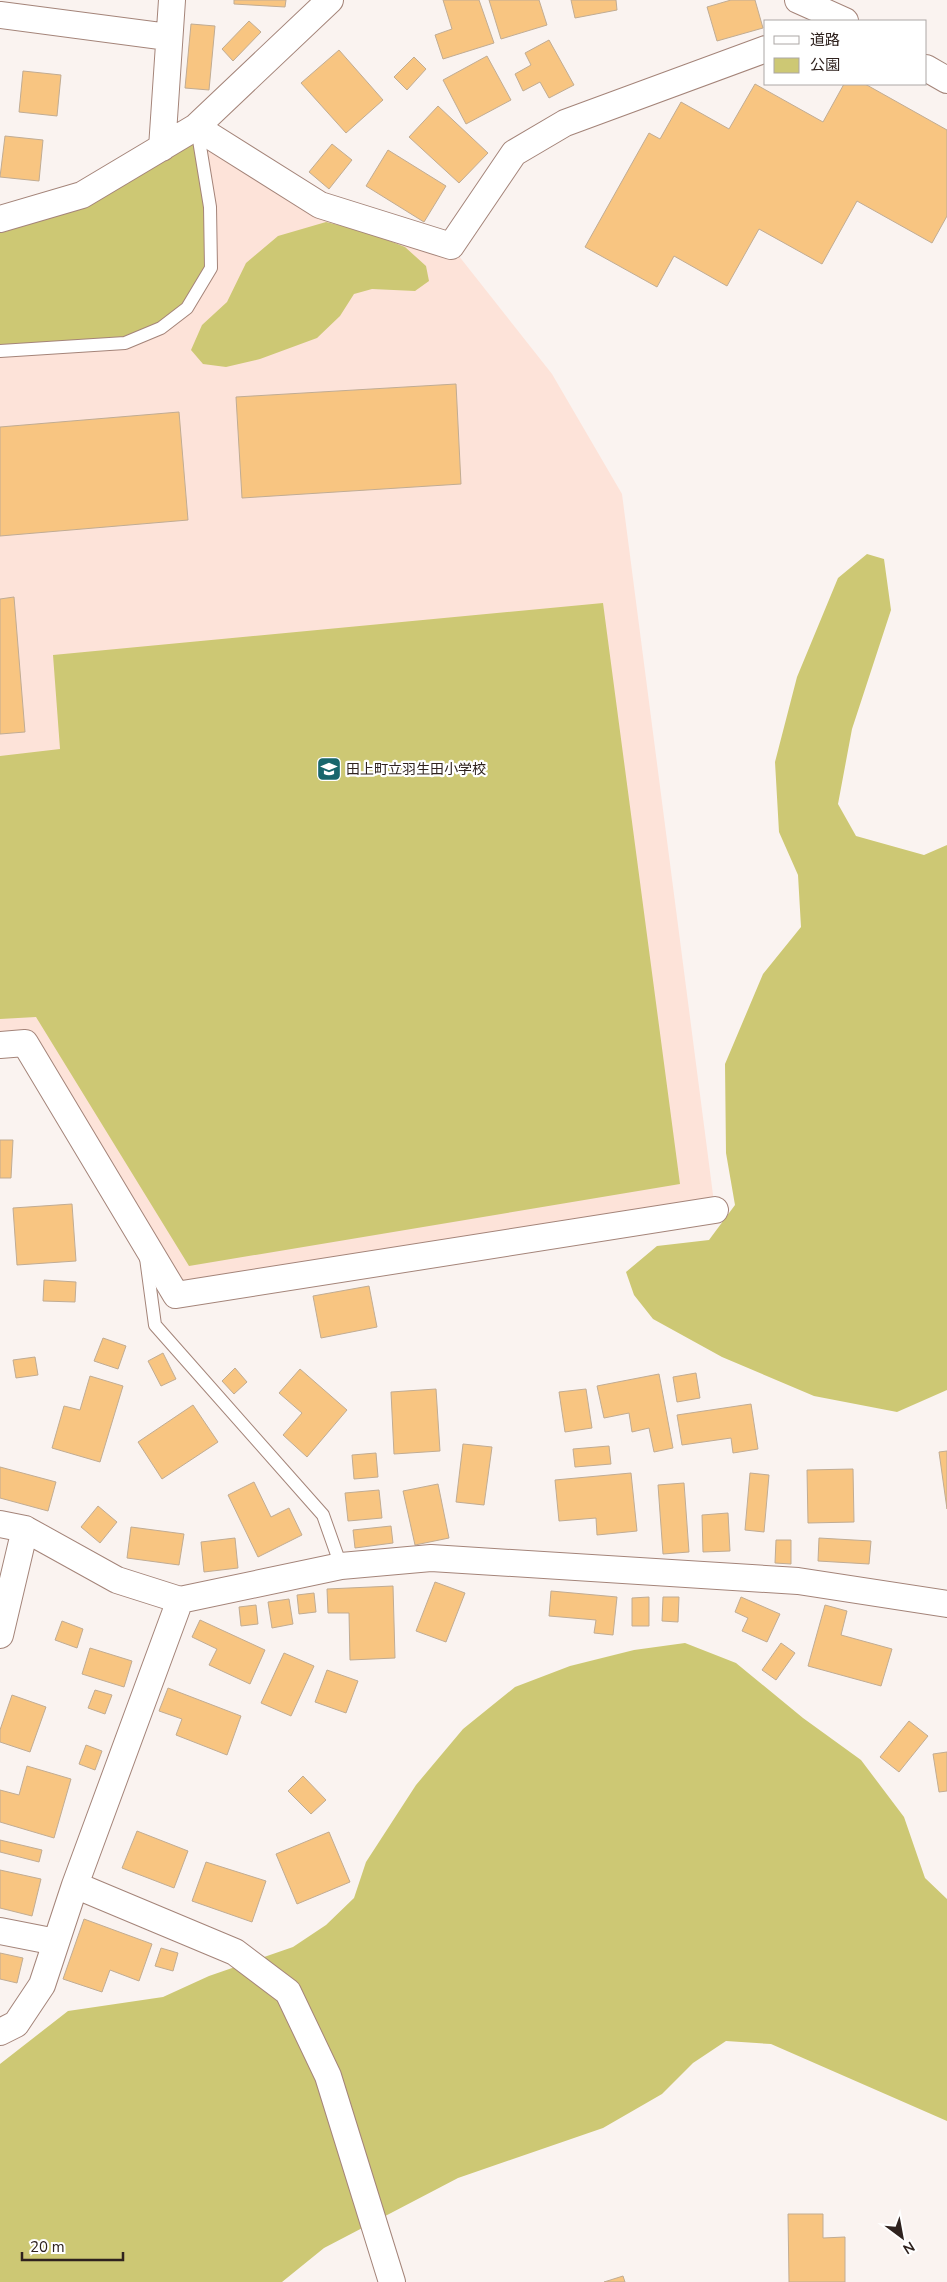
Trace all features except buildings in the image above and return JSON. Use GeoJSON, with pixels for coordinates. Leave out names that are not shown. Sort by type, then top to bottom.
{"type":"FeatureCollection","features":[{"type":"Feature","properties":{"kind":"street"},"geometry":{"type":"LineString","coordinates":[[162,148],[168,36],[172,0]]}},
{"type":"Feature","properties":{"kind":"street"},"geometry":{"type":"LineString","coordinates":[[0,219],[82,195],[196,127],[330,0]]}},
{"type":"Feature","properties":{"kind":"street"},"geometry":{"type":"LineString","coordinates":[[798,0],[841,20]]}},
{"type":"Feature","properties":{"kind":"street"},"geometry":{"type":"LineString","coordinates":[[0,14],[168,36]]}},
{"type":"Feature","properties":{"kind":"street"},"geometry":{"type":"LineString","coordinates":[[196,127],[320,205],[451,246],[514,153],[565,123],[764,50]]}},
{"type":"Feature","properties":{"kind":"street"},"geometry":{"type":"LineString","coordinates":[[927,69],[947,80]]}},
{"type":"Feature","properties":{"kind":"street"},"geometry":{"type":"LineString","coordinates":[[0,1045],[25,1043],[176,1295],[715,1210]]}},
{"type":"Feature","properties":{"kind":"street"},"geometry":{"type":"LineString","coordinates":[[0,1524],[25,1529],[117,1580],[180,1600],[341,1566],[431,1558],[798,1581],[947,1604]]}},
{"type":"Feature","properties":{"kind":"street"},"geometry":{"type":"LineString","coordinates":[[0,1635],[25,1529]]}},
{"type":"Feature","properties":{"kind":"street"},"geometry":{"type":"LineString","coordinates":[[0,2032],[16,2024],[42,1985],[75,1885],[180,1600]]}},
{"type":"Feature","properties":{"kind":"street"},"geometry":{"type":"LineString","coordinates":[[75,1885],[234,1952],[288,1992],[328,2076],[392,2282]]}},
{"type":"Feature","properties":{"kind":"street"},"geometry":{"type":"LineString","coordinates":[[0,1931],[56,1942]]}},
{"type":"Feature","properties":{"kind":"lane"},"geometry":{"type":"LineString","coordinates":[[0,351],[125,343],[161,328],[187,308],[211,268],[210,207],[196,127]]}},
{"type":"Feature","properties":{"kind":"lane"},"geometry":{"type":"LineString","coordinates":[[144,1241],[155,1325],[323,1515],[341,1566]]}},
{"type":"Feature","properties":{"kind":"shaded area","name":"田上町立羽生田小学校"},"geometry":{"type":"Polygon","coordinates":[[[196,127],[320,205],[451,246],[552,374],[622,494],[715,1210],[176,1295],[26,1043],[0,1045],[0,219],[6,218],[196,127]]]}},
{"type":"Feature","properties":{"kind":"green space"},"geometry":{"type":"Polygon","coordinates":[[[196,127],[211,268],[187,308],[125,343],[0,351],[0,219],[6,218],[196,127]]]}},
{"type":"Feature","properties":{"kind":"green space"},"geometry":{"type":"Polygon","coordinates":[[[326,222],[367,232],[405,247],[426,266],[429,281],[415,291],[372,289],[354,294],[340,316],[317,338],[260,359],[226,367],[203,364],[191,350],[202,325],[227,302],[246,263],[278,236],[326,222]]]}},
{"type":"Feature","properties":{"kind":"green space"},"geometry":{"type":"Polygon","coordinates":[[[867,554],[884,559],[891,610],[852,729],[838,804],[856,836],[924,855],[947,845],[947,1390],[897,1412],[814,1396],[722,1357],[653,1319],[634,1295],[626,1272],[657,1246],[709,1240],[735,1205],[726,1153],[725,1064],[763,974],[801,927],[798,875],[779,832],[775,762],[797,677],[838,578],[867,554]]]}},
{"type":"Feature","properties":{"kind":"green space"},"geometry":{"type":"Polygon","coordinates":[[[603,603],[680,1184],[189,1266],[36,1017],[0,1019],[0,756],[60,749],[53,655],[603,603]]]}},
{"type":"Feature","properties":{"kind":"green space"},"geometry":{"type":"Polygon","coordinates":[[[685,1643],[736,1663],[803,1718],[861,1760],[904,1817],[925,1878],[947,1899],[947,2121],[771,2044],[726,2041],[693,2063],[662,2094],[603,2128],[458,2178],[324,2248],[282,2282],[0,2282],[0,2064],[68,2011],[163,1997],[209,1976],[293,1947],[326,1925],[354,1898],[366,1862],[416,1785],[463,1729],[515,1687],[570,1666],[634,1650],[685,1643]]]}},
{"type":"Feature","properties":{"kind":"place","name":"田上町立羽生田小学校"},"geometry":{"type":"Point","coordinates":[329,769]}}]}
